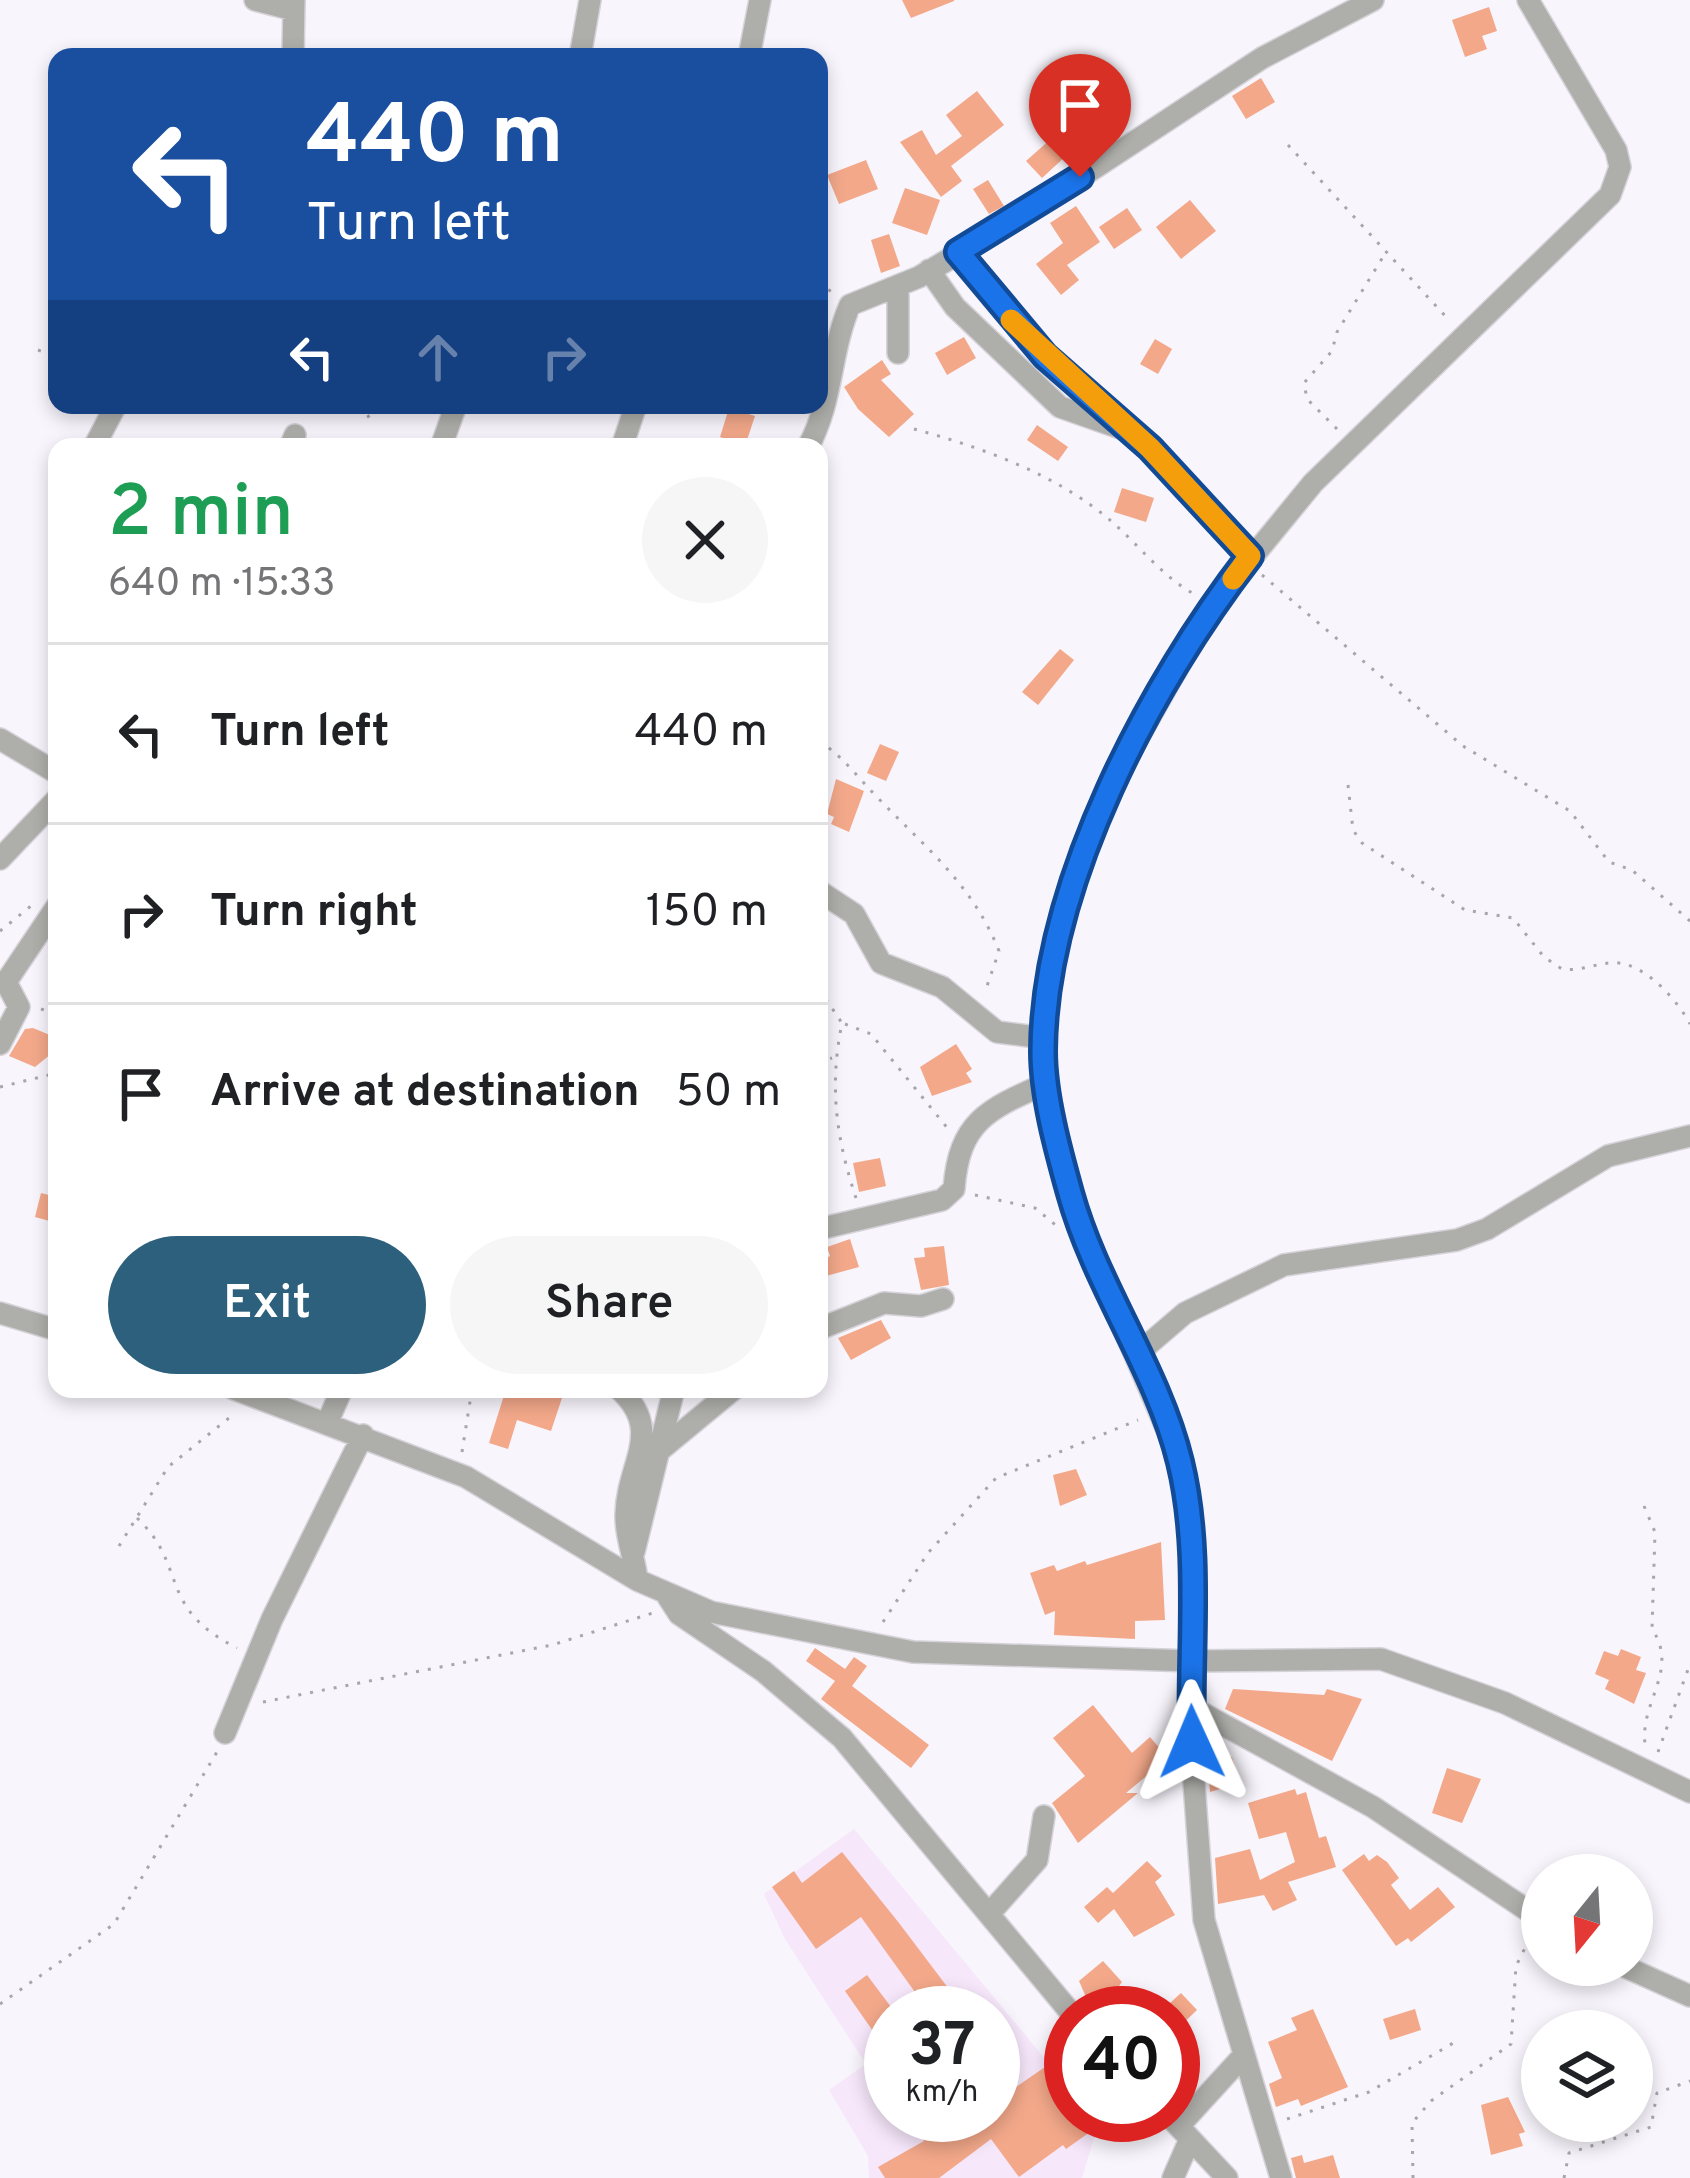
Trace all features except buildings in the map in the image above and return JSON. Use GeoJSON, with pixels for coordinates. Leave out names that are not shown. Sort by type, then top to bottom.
{"type":"FeatureCollection","features":[{"type":"Feature","properties":{"kind":"street"},"geometry":{"type":"LineString","coordinates":[[255,0],[292,5],[293,48]]}},
{"type":"Feature","properties":{"kind":"street"},"geometry":{"type":"LineString","coordinates":[[582,48],[590,0]]}},
{"type":"Feature","properties":{"kind":"street"},"geometry":{"type":"LineString","coordinates":[[751,48],[760,0]]}},
{"type":"Feature","properties":{"kind":"street"},"geometry":{"type":"LineString","coordinates":[[828,374],[839,356],[848,310],[929,270],[1262,58],[1372,0]]}},
{"type":"Feature","properties":{"kind":"street"},"geometry":{"type":"LineString","coordinates":[[1281,2178],[1204,1920],[1191,1707],[1190,1522],[1180,1460],[1070,1194],[1047,1083],[1044,1038],[1056,938],[1090,836],[1118,773],[1213,604],[1248,559],[1354,446],[1610,195],[1620,167],[1605,129],[1528,0]]}},
{"type":"Feature","properties":{"kind":"street"},"geometry":{"type":"LineString","coordinates":[[958,252],[1017,327],[1127,429],[1248,559]]}},
{"type":"Feature","properties":{"kind":"street"},"geometry":{"type":"LineString","coordinates":[[929,270],[955,308],[1060,407],[1127,429]]}},
{"type":"Feature","properties":{"kind":"street"},"geometry":{"type":"LineString","coordinates":[[898,286],[898,353]]}},
{"type":"Feature","properties":{"kind":"street"},"geometry":{"type":"LineString","coordinates":[[0,739],[48,768]]}},
{"type":"Feature","properties":{"kind":"street"},"geometry":{"type":"LineString","coordinates":[[0,859],[48,808]]}},
{"type":"Feature","properties":{"kind":"street"},"geometry":{"type":"LineString","coordinates":[[828,896],[854,914],[881,963],[942,987],[997,1032],[1044,1038]]}},
{"type":"Feature","properties":{"kind":"street"},"geometry":{"type":"LineString","coordinates":[[0,1043],[19,1007],[6,982],[48,907]]}},
{"type":"Feature","properties":{"kind":"street"},"geometry":{"type":"LineString","coordinates":[[828,1227],[943,1200],[954,1190],[959,1147],[988,1113],[1047,1083]]}},
{"type":"Feature","properties":{"kind":"street"},"geometry":{"type":"LineString","coordinates":[[1136,1355],[1185,1313],[1284,1265],[1457,1240],[1487,1228],[1608,1156],[1690,1136]]}},
{"type":"Feature","properties":{"kind":"street"},"geometry":{"type":"LineString","coordinates":[[828,1325],[884,1303],[922,1306],[943,1298]]}},
{"type":"Feature","properties":{"kind":"street"},"geometry":{"type":"LineString","coordinates":[[0,1313],[48,1327]]}},
{"type":"Feature","properties":{"kind":"street"},"geometry":{"type":"LineString","coordinates":[[261,1398],[466,1478],[635,1570],[668,1597],[679,1614],[763,1671],[842,1738],[1049,1986]]}},
{"type":"Feature","properties":{"kind":"street"},"geometry":{"type":"LineString","coordinates":[[328,1421],[338,1398]]}},
{"type":"Feature","properties":{"kind":"street"},"geometry":{"type":"LineString","coordinates":[[629,1398],[644,1429],[627,1495],[635,1570]]}},
{"type":"Feature","properties":{"kind":"street"},"geometry":{"type":"LineString","coordinates":[[635,1570],[672,1398]]}},
{"type":"Feature","properties":{"kind":"street"},"geometry":{"type":"LineString","coordinates":[[658,1451],[723,1398]]}},
{"type":"Feature","properties":{"kind":"street"},"geometry":{"type":"LineString","coordinates":[[225,1733],[363,1435]]}},
{"type":"Feature","properties":{"kind":"street"},"geometry":{"type":"LineString","coordinates":[[668,1597],[753,1623],[913,1652],[1192,1661],[1351,1657],[1412,1667],[1505,1703],[1690,1792]]}},
{"type":"Feature","properties":{"kind":"street"},"geometry":{"type":"LineString","coordinates":[[1191,1707],[1372,1807],[1521,1907]]}},
{"type":"Feature","properties":{"kind":"street"},"geometry":{"type":"LineString","coordinates":[[989,1914],[1037,1860],[1044,1816]]}},
{"type":"Feature","properties":{"kind":"street"},"geometry":{"type":"LineString","coordinates":[[1653,1979],[1690,1996]]}},
{"type":"Feature","properties":{"kind":"street"},"geometry":{"type":"LineString","coordinates":[[1200,2104],[1243,2056]]}},
{"type":"Feature","properties":{"kind":"street"},"geometry":{"type":"LineString","coordinates":[[1173,2178],[1177,2142]]}},
{"type":"Feature","properties":{"kind":"street"},"geometry":{"type":"LineString","coordinates":[[1193,2142],[1228,2178]]}},
{"type":"Feature","properties":{"kind":"path"},"geometry":{"type":"LineString","coordinates":[[1288,145],[1466,338]]}},
{"type":"Feature","properties":{"kind":"path"},"geometry":{"type":"LineString","coordinates":[[1354,446],[1307,399],[1304,383],[1332,351],[1336,332],[1387,250]]}},
{"type":"Feature","properties":{"kind":"path"},"geometry":{"type":"LineString","coordinates":[[38,350],[48,353]]}},
{"type":"Feature","properties":{"kind":"path"},"geometry":{"type":"LineString","coordinates":[[367,414],[374,425]]}},
{"type":"Feature","properties":{"kind":"path"},"geometry":{"type":"LineString","coordinates":[[914,429],[1007,461],[1062,488],[1112,521],[1188,591],[1213,604]]}},
{"type":"Feature","properties":{"kind":"path"},"geometry":{"type":"LineString","coordinates":[[1248,559],[1463,746],[1570,811],[1609,862],[1632,870],[1690,921]]}},
{"type":"Feature","properties":{"kind":"path"},"geometry":{"type":"LineString","coordinates":[[828,747],[938,853],[994,940],[997,968],[971,1013]]}},
{"type":"Feature","properties":{"kind":"path"},"geometry":{"type":"LineString","coordinates":[[1348,785],[1353,830],[1362,843],[1466,910],[1513,918],[1544,957],[1562,969],[1615,963],[1636,969],[1672,999],[1690,1024]]}},
{"type":"Feature","properties":{"kind":"path"},"geometry":{"type":"LineString","coordinates":[[0,932],[48,904]]}},
{"type":"Feature","properties":{"kind":"path"},"geometry":{"type":"LineString","coordinates":[[828,1002],[842,1023],[871,1034],[890,1054],[959,1147]]}},
{"type":"Feature","properties":{"kind":"path"},"geometry":{"type":"LineString","coordinates":[[842,1023],[834,1058],[838,1145],[862,1218]]}},
{"type":"Feature","properties":{"kind":"path"},"geometry":{"type":"LineString","coordinates":[[828,1060],[834,1058]]}},
{"type":"Feature","properties":{"kind":"path"},"geometry":{"type":"LineString","coordinates":[[0,1087],[48,1075]]}},
{"type":"Feature","properties":{"kind":"path"},"geometry":{"type":"LineString","coordinates":[[954,1190],[1035,1208],[1063,1232]]}},
{"type":"Feature","properties":{"kind":"path"},"geometry":{"type":"LineString","coordinates":[[466,1478],[461,1432],[470,1398]]}},
{"type":"Feature","properties":{"kind":"path"},"geometry":{"type":"LineString","coordinates":[[119,1546],[154,1484],[190,1444],[231,1415],[270,1401]]}},
{"type":"Feature","properties":{"kind":"path"},"geometry":{"type":"LineString","coordinates":[[869,1644],[928,1552],[996,1478],[1162,1409]]}},
{"type":"Feature","properties":{"kind":"path"},"geometry":{"type":"LineString","coordinates":[[1644,1506],[1655,1532],[1652,1628],[1665,1657],[1665,1671],[1643,1731],[1654,1766],[1690,1664]]}},
{"type":"Feature","properties":{"kind":"path"},"geometry":{"type":"LineString","coordinates":[[136,1517],[157,1540],[182,1606],[196,1623],[258,1657]]}},
{"type":"Feature","properties":{"kind":"path"},"geometry":{"type":"LineString","coordinates":[[238,1708],[553,1645],[654,1615],[668,1597]]}},
{"type":"Feature","properties":{"kind":"path"},"geometry":{"type":"LineString","coordinates":[[0,2004],[114,1924],[225,1733]]}},
{"type":"Feature","properties":{"kind":"path"},"geometry":{"type":"LineString","coordinates":[[1413,2178],[1412,2123],[1457,2080],[1511,2044],[1516,1966],[1521,1957]]}},
{"type":"Feature","properties":{"kind":"path"},"geometry":{"type":"LineString","coordinates":[[1268,2122],[1311,2115],[1369,2092],[1455,2042]]}},
{"type":"Feature","properties":{"kind":"path"},"geometry":{"type":"LineString","coordinates":[[1564,2178],[1569,2153],[1651,2127],[1657,2092],[1690,2081]]}},
{"type":"Feature","properties":{"kind":"shaded area"},"geometry":{"type":"Polygon","coordinates":[[[854,1829],[984,1986],[864,1986],[864,2061],[785,1939],[764,1894],[854,1829]]]}},
{"type":"Feature","properties":{"kind":"shaded area"},"geometry":{"type":"Polygon","coordinates":[[[1020,2029],[1044,2058],[1044,2142],[1093,2142],[1082,2178],[869,2178],[868,2156],[829,2090],[864,2065],[864,2142],[1020,2142],[1020,2029]]]}},
{"type":"Feature","properties":{"kind":"slow traffic"},"geometry":{"type":"LineString","coordinates":[[1011,320],[1150,448],[1250,556],[1233,579]]}},
{"type":"Feature","properties":{"kind":"route"},"geometry":{"type":"LineString","coordinates":[[1080,177],[958,252],[1017,327],[1150,448],[1250,556],[1186,649],[1118,773],[1090,836],[1056,938],[1043,1055],[1070,1194],[1091,1256],[1180,1460],[1190,1522],[1192,1742]]}}]}
